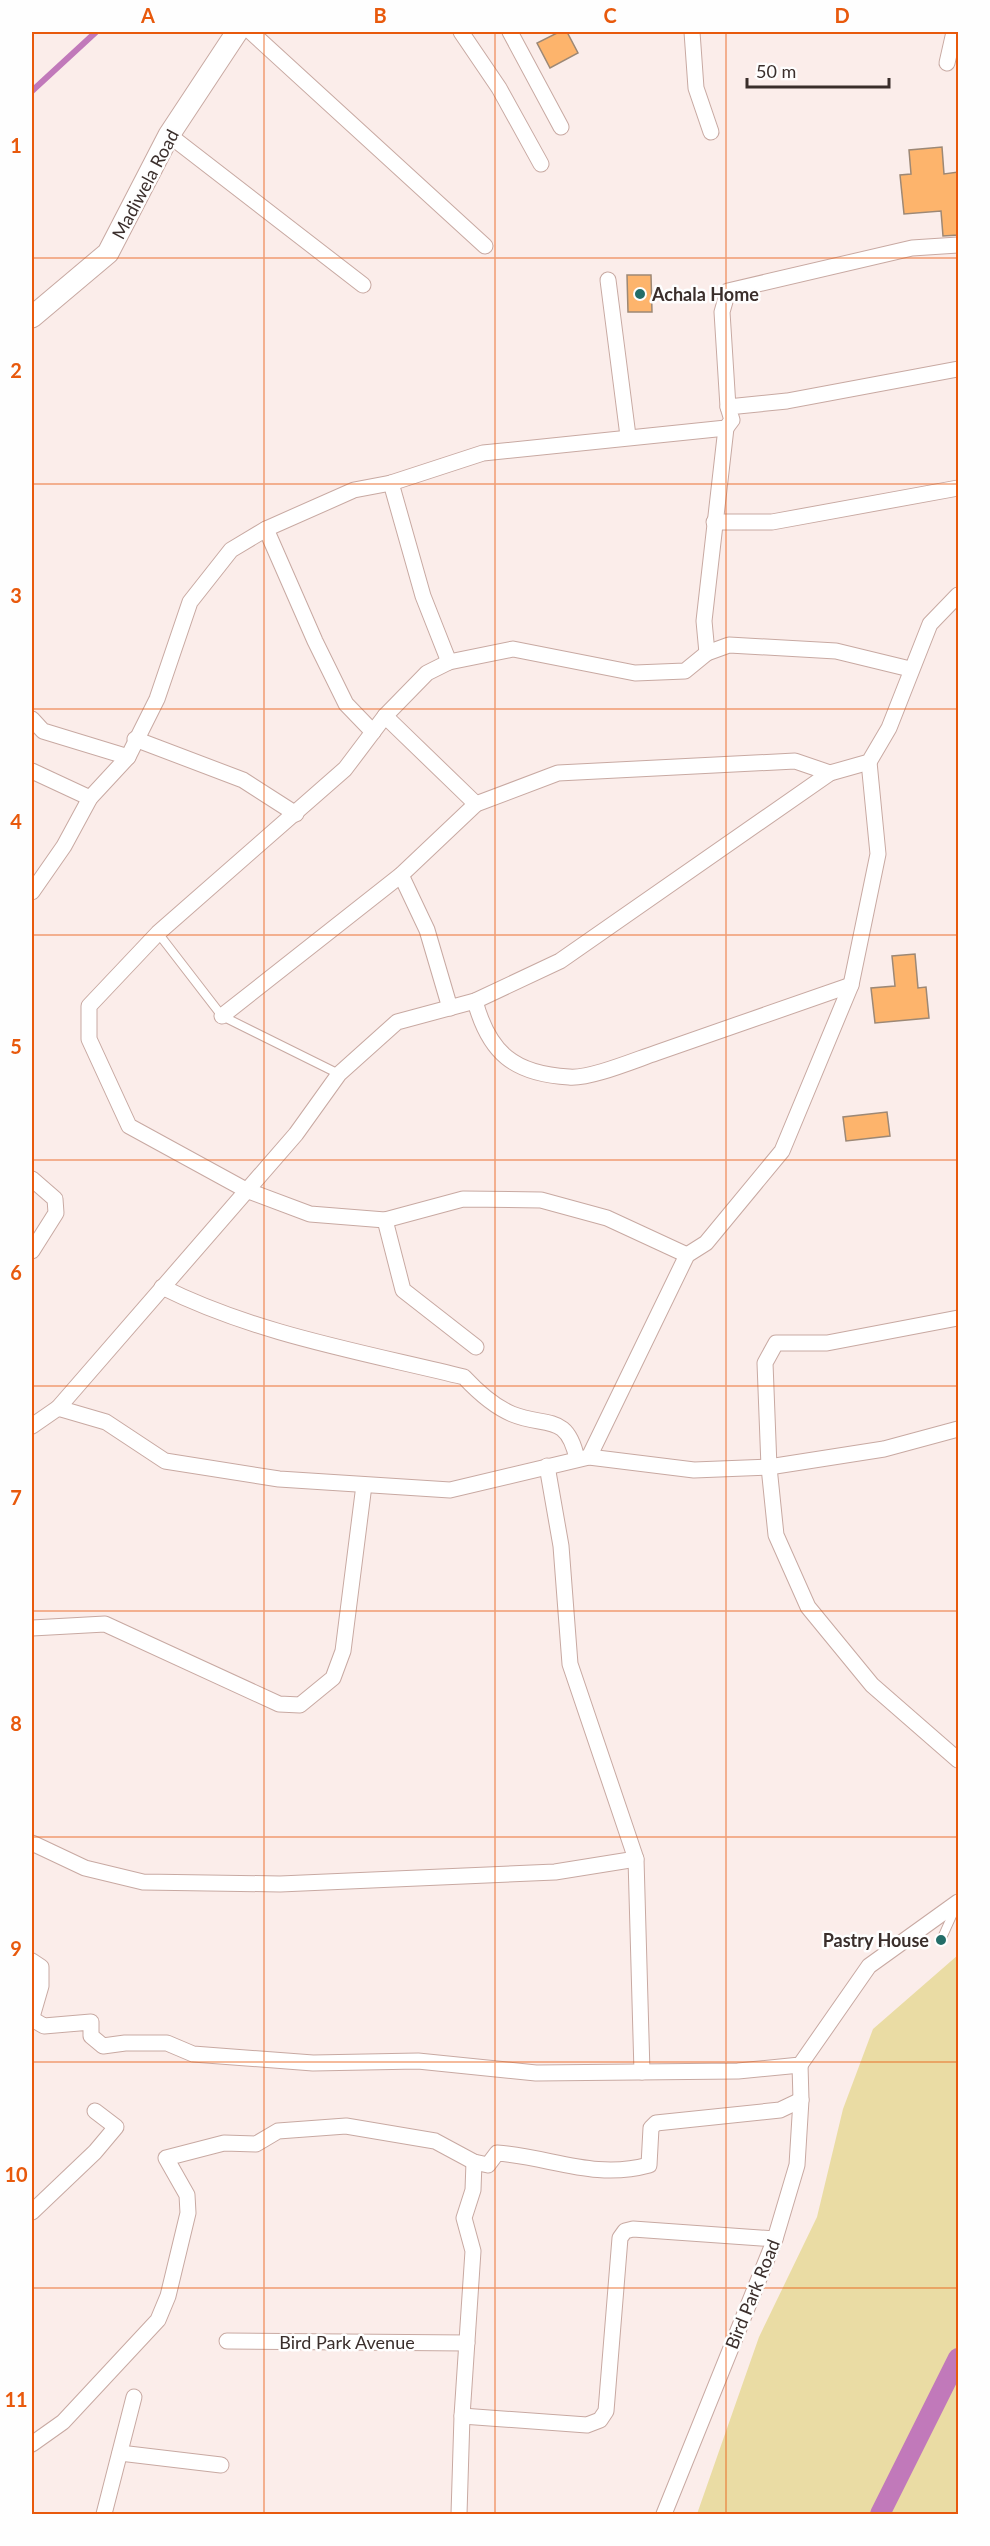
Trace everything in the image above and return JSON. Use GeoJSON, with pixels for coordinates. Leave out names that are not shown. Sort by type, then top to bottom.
{"type":"FeatureCollection","features":[{"type":"Feature","properties":{"kind":"main road","name":"Madiwela Road"},"geometry":{"type":"LineString","coordinates":[[32,317],[108,253],[169,135],[237,32]]}},
{"type":"Feature","properties":{"kind":"street"},"geometry":{"type":"LineString","coordinates":[[251,32],[485,246]]}},
{"type":"Feature","properties":{"kind":"street"},"geometry":{"type":"LineString","coordinates":[[461,32],[500,87],[542,164]]}},
{"type":"Feature","properties":{"kind":"street"},"geometry":{"type":"LineString","coordinates":[[510,32],[561,127]]}},
{"type":"Feature","properties":{"kind":"street"},"geometry":{"type":"LineString","coordinates":[[692,32],[696,88],[711,132]]}},
{"type":"Feature","properties":{"kind":"street"},"geometry":{"type":"LineString","coordinates":[[947,63],[954,32]]}},
{"type":"Feature","properties":{"kind":"street"},"geometry":{"type":"LineString","coordinates":[[169,135],[363,285]]}},
{"type":"Feature","properties":{"kind":"street"},"geometry":{"type":"LineString","coordinates":[[707,653],[704,621],[714,522],[726,428],[732,420],[728,407],[722,312],[728,291],[912,248],[958,245]]}},
{"type":"Feature","properties":{"kind":"street"},"geometry":{"type":"LineString","coordinates":[[608,280],[628,436]]}},
{"type":"Feature","properties":{"kind":"street"},"geometry":{"type":"LineString","coordinates":[[728,407],[787,401],[958,369]]}},
{"type":"Feature","properties":{"kind":"street"},"geometry":{"type":"LineString","coordinates":[[32,892],[64,846],[90,798],[128,757],[156,699],[190,602],[231,550],[266,529],[354,490],[391,483],[483,453],[628,436],[726,428]]}},
{"type":"Feature","properties":{"kind":"street"},"geometry":{"type":"LineString","coordinates":[[391,483],[423,596],[449,662]]}},
{"type":"Feature","properties":{"kind":"street"},"geometry":{"type":"LineString","coordinates":[[714,522],[772,522],[958,488]]}},
{"type":"Feature","properties":{"kind":"street"},"geometry":{"type":"LineString","coordinates":[[266,529],[315,641],[346,704],[373,732]]}},
{"type":"Feature","properties":{"kind":"street"},"geometry":{"type":"LineString","coordinates":[[583,1458],[687,1255],[706,1243],[782,1151],[851,985],[878,854],[869,762],[889,729],[910,669],[930,624],[958,595]]}},
{"type":"Feature","properties":{"kind":"street"},"geometry":{"type":"LineString","coordinates":[[687,1255],[607,1218],[541,1200],[463,1199],[385,1220],[310,1214],[246,1190],[129,1126],[88,1039],[89,1006],[158,933],[345,769],[385,716],[427,673],[449,662],[513,649],[635,673],[685,671],[707,653],[729,645],[836,651],[910,669]]}},
{"type":"Feature","properties":{"kind":"street"},"geometry":{"type":"LineString","coordinates":[[385,716],[476,804]]}},
{"type":"Feature","properties":{"kind":"street"},"geometry":{"type":"LineString","coordinates":[[32,718],[43,731],[128,757]]}},
{"type":"Feature","properties":{"kind":"street"},"geometry":{"type":"LineString","coordinates":[[135,739],[243,780],[296,814]]}},
{"type":"Feature","properties":{"kind":"street"},"geometry":{"type":"LineString","coordinates":[[222,1016],[401,875],[476,804],[558,773],[795,761],[831,773]]}},
{"type":"Feature","properties":{"kind":"street"},"geometry":{"type":"LineString","coordinates":[[32,1426],[58,1408],[296,1134],[339,1074],[397,1022],[475,1001],[560,961],[831,773],[869,762]]}},
{"type":"Feature","properties":{"kind":"street"},"geometry":{"type":"LineString","coordinates":[[32,771],[90,798]]}},
{"type":"Feature","properties":{"kind":"street"},"geometry":{"type":"LineString","coordinates":[[401,875],[428,930],[450,1008]]}},
{"type":"Feature","properties":{"kind":"street"},"geometry":{"type":"LineString","coordinates":[[475,1001],[482,1028],[500,1053],[528,1070],[571,1078],[618,1066],[851,985]]}},
{"type":"Feature","properties":{"kind":"street"},"geometry":{"type":"LineString","coordinates":[[32,1176],[55,1199],[56,1213],[32,1251]]}},
{"type":"Feature","properties":{"kind":"street"},"geometry":{"type":"LineString","coordinates":[[385,1220],[402,1290],[476,1347]]}},
{"type":"Feature","properties":{"kind":"street"},"geometry":{"type":"LineString","coordinates":[[162,1287],[206,1309],[279,1331],[464,1377],[486,1399],[512,1414],[559,1425],[573,1438],[583,1458]]}},
{"type":"Feature","properties":{"kind":"street"},"geometry":{"type":"LineString","coordinates":[[958,1318],[828,1343],[776,1343],[765,1363],[769,1467],[776,1534],[808,1607],[872,1685],[958,1760]]}},
{"type":"Feature","properties":{"kind":"street"},"geometry":{"type":"LineString","coordinates":[[58,1408],[106,1422],[165,1461],[279,1479],[450,1490],[583,1458],[694,1470],[769,1467],[884,1449],[958,1429]]}},
{"type":"Feature","properties":{"kind":"street"},"geometry":{"type":"LineString","coordinates":[[547,1466],[561,1546],[570,1664],[636,1859],[642,2072]]}},
{"type":"Feature","properties":{"kind":"street"},"geometry":{"type":"LineString","coordinates":[[32,1628],[105,1624],[279,1704],[300,1705],[333,1678],[343,1651],[364,1485]]}},
{"type":"Feature","properties":{"kind":"street"},"geometry":{"type":"LineString","coordinates":[[32,1843],[85,1868],[142,1882],[280,1884],[555,1872],[636,1859]]}},
{"type":"Feature","properties":{"kind":"street"},"geometry":{"type":"LineString","coordinates":[[32,1961],[41,1967],[41,1986],[32,2018],[44,2026],[91,2022],[91,2036],[103,2046],[125,2043],[167,2043],[193,2054],[313,2063],[418,2061],[536,2073],[738,2071],[800,2065],[869,1966],[958,1903]]}},
{"type":"Feature","properties":{"kind":"street","name":"Bird Park Road"},"geometry":{"type":"LineString","coordinates":[[664,2514],[775,2239],[797,2165],[801,2100],[800,2065]]}},
{"type":"Feature","properties":{"kind":"street"},"geometry":{"type":"LineString","coordinates":[[32,2444],[63,2422],[158,2320],[168,2296],[188,2213],[187,2194],[166,2158],[224,2143],[256,2144],[278,2131],[346,2126],[435,2141],[474,2163],[489,2165],[497,2153],[529,2156],[588,2170],[626,2171],[649,2165],[651,2128],[656,2123],[780,2110],[801,2100]]}},
{"type":"Feature","properties":{"kind":"street"},"geometry":{"type":"LineString","coordinates":[[32,2212],[95,2152],[116,2127],[94,2111]]}},
{"type":"Feature","properties":{"kind":"street"},"geometry":{"type":"LineString","coordinates":[[459,2514],[462,2416],[473,2251],[464,2218],[472,2190],[474,2163]]}},
{"type":"Feature","properties":{"kind":"street"},"geometry":{"type":"LineString","coordinates":[[462,2416],[587,2425],[600,2420],[606,2411],[620,2238],[625,2231],[633,2229],[775,2239]]}},
{"type":"Feature","properties":{"kind":"street","name":"Bird Park Avenue"},"geometry":{"type":"LineString","coordinates":[[227,2341],[467,2343]]}},
{"type":"Feature","properties":{"kind":"street"},"geometry":{"type":"LineString","coordinates":[[104,2514],[134,2397]]}},
{"type":"Feature","properties":{"kind":"street"},"geometry":{"type":"LineString","coordinates":[[120,2453],[221,2465]]}},
{"type":"Feature","properties":{"kind":"lane"},"geometry":{"type":"LineString","coordinates":[[158,933],[222,1016],[339,1074]]}},
{"type":"Feature","properties":{"kind":"lane"},"geometry":{"type":"LineString","coordinates":[[941,1940],[958,1903]]}},
{"type":"Feature","properties":{"kind":"shaded area"},"geometry":{"type":"Polygon","coordinates":[[[958,1955],[958,2514],[697,2514],[759,2337],[817,2217],[843,2109],[873,2029],[958,1955]]]}},
{"type":"Feature","properties":{"kind":"building"},"geometry":{"type":"Polygon","coordinates":[[[559,32],[567,32],[578,53],[550,68],[537,43],[559,32]]]}},
{"type":"Feature","properties":{"kind":"building"},"geometry":{"type":"Polygon","coordinates":[[[942,147],[944,174],[958,172],[958,235],[943,236],[941,211],[904,214],[900,175],[911,174],[909,150],[942,147]]]}},
{"type":"Feature","properties":{"kind":"building","name":"Achala Home"},"geometry":{"type":"Polygon","coordinates":[[[627,275],[651,275],[652,312],[628,312],[627,275]]]}},
{"type":"Feature","properties":{"kind":"building"},"geometry":{"type":"Polygon","coordinates":[[[915,954],[918,988],[926,987],[929,1018],[875,1023],[871,988],[895,986],[892,956],[915,954]]]}},
{"type":"Feature","properties":{"kind":"building"},"geometry":{"type":"Polygon","coordinates":[[[887,1112],[890,1136],[846,1141],[843,1117],[887,1112]]]}},
{"type":"Feature","properties":{"kind":"waterway"},"geometry":{"type":"LineString","coordinates":[[32,91],[96,32]]}},
{"type":"Feature","properties":{"kind":"waterway"},"geometry":{"type":"LineString","coordinates":[[880,2514],[958,2358]]}},
{"type":"Feature","properties":{"kind":"place","name":"Achala Home"},"geometry":{"type":"Point","coordinates":[640,294]}},
{"type":"Feature","properties":{"kind":"place","name":"Pastry House"},"geometry":{"type":"Point","coordinates":[941,1940]}}]}
